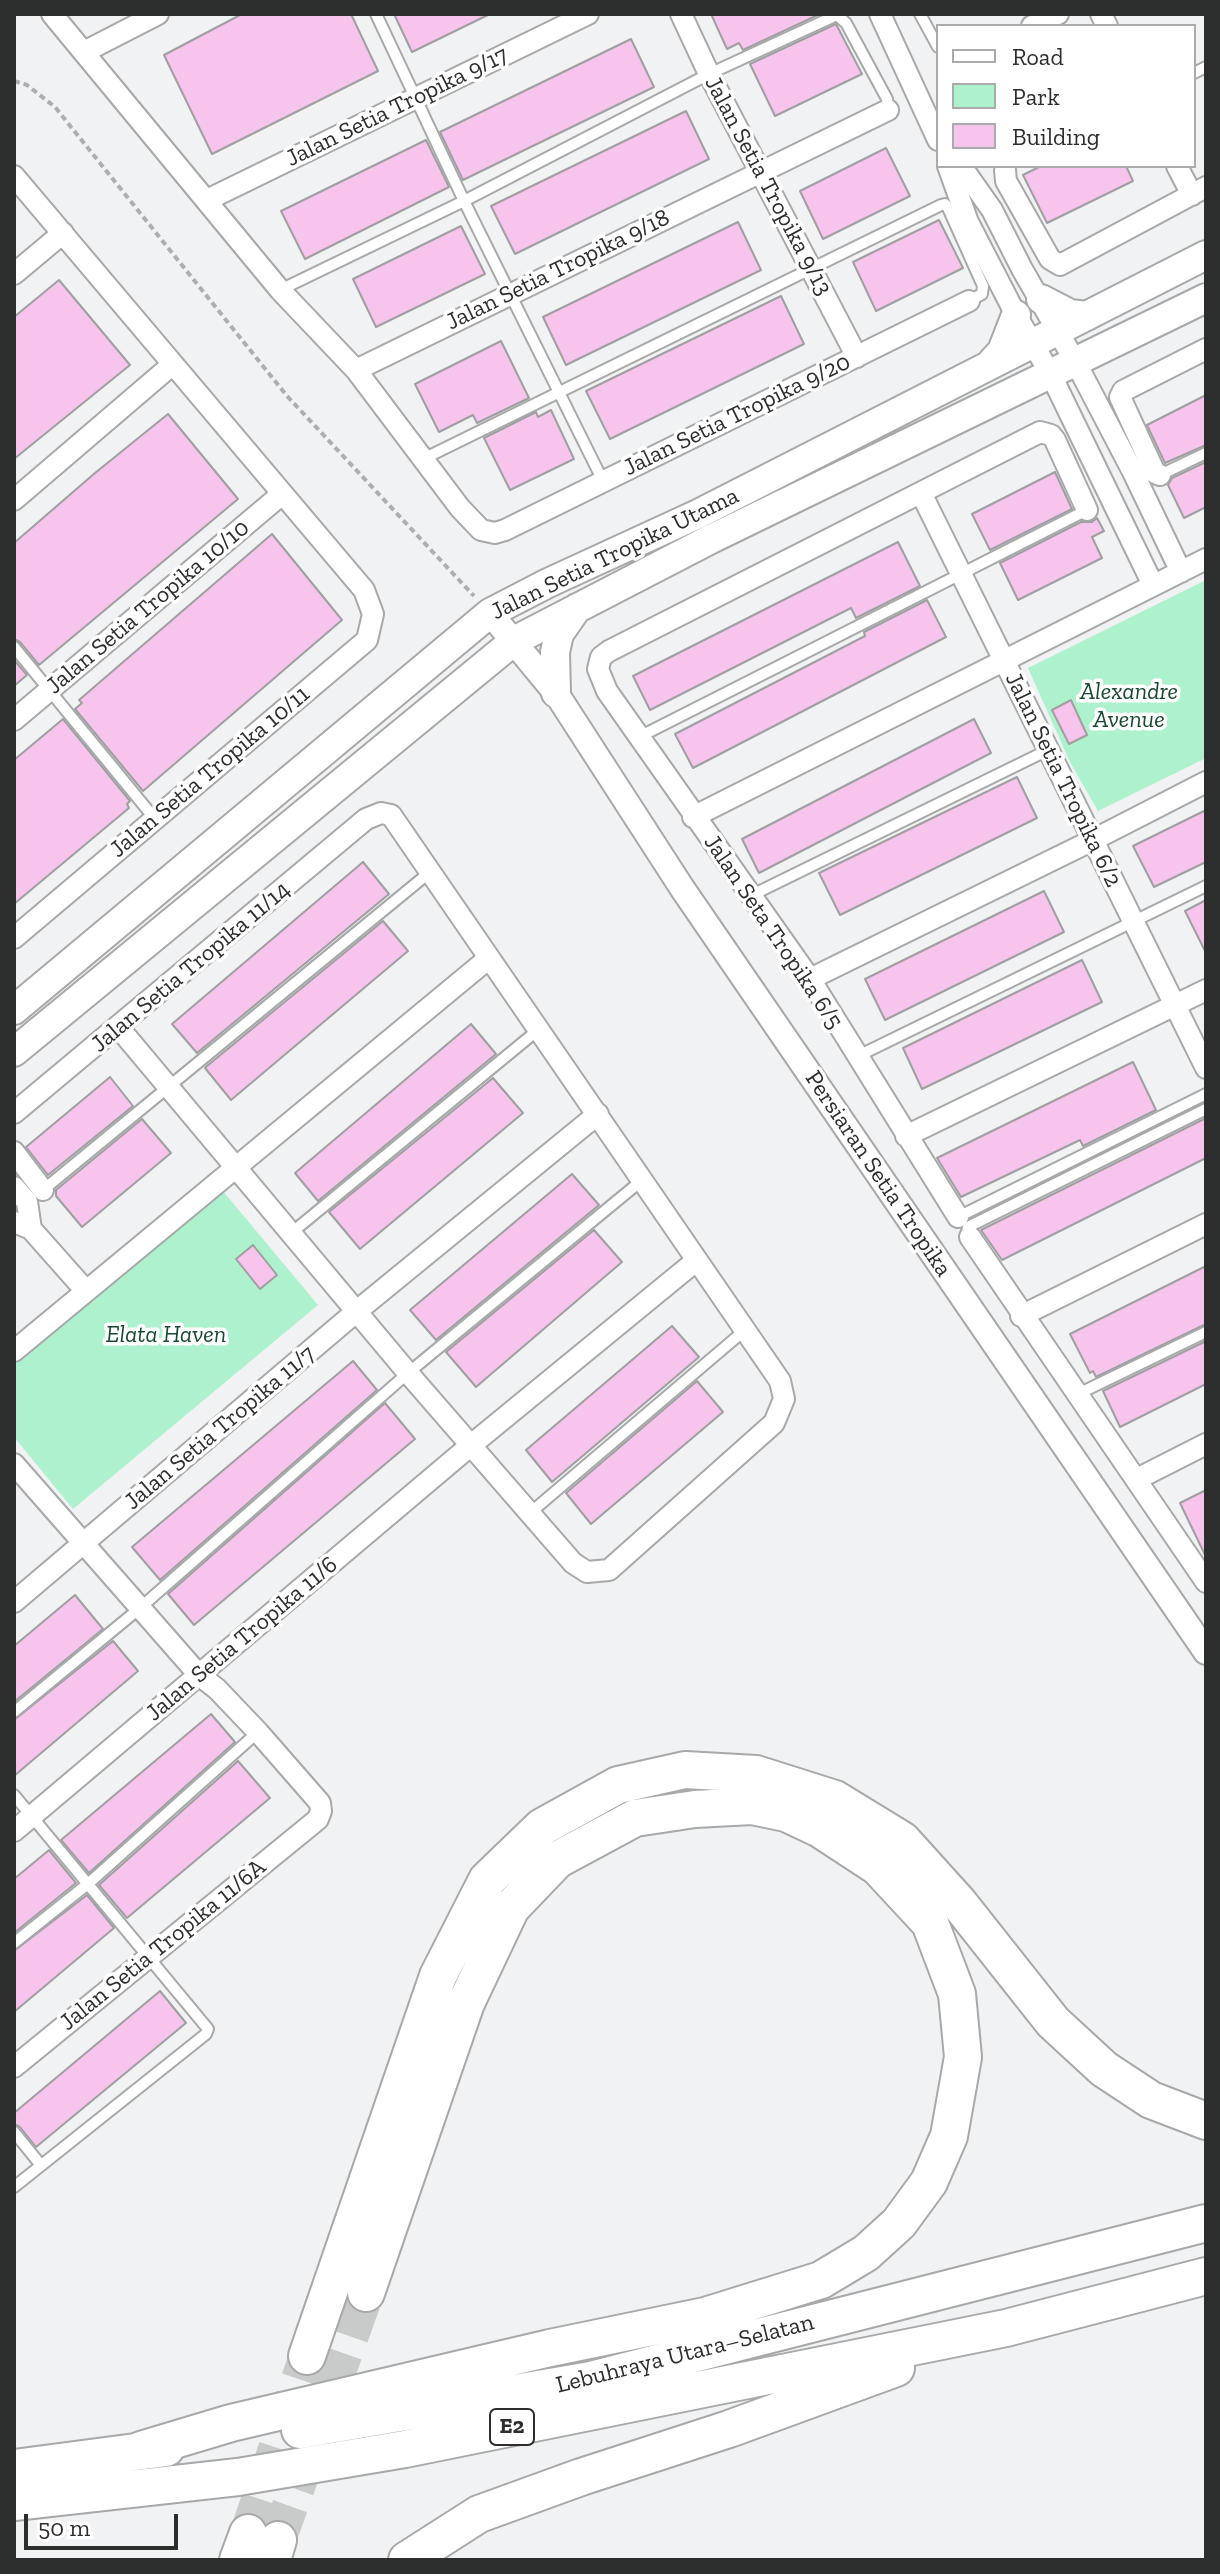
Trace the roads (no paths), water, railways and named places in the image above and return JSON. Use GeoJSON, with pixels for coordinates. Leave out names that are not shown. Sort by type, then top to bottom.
{"type":"FeatureCollection","features":[{"type":"Feature","properties":{"kind":"highway"},"geometry":{"type":"LineString","coordinates":[[307,2356],[438,1976],[487,1880],[542,1827],[618,1785],[685,1770],[756,1774],[835,1799],[902,1840],[958,1902],[1053,2022],[1104,2069],[1151,2100],[1206,2121]]}},
{"type":"Feature","properties":{"kind":"highway"},"geometry":{"type":"LineString","coordinates":[[141,2450],[231,2423],[550,2348],[705,2316],[821,2280],[866,2253],[899,2223],[929,2182],[949,2136],[963,2057],[957,1994],[930,1923],[878,1867],[820,1829],[786,1813],[752,1806],[695,1809],[635,1818],[557,1860],[511,1908],[466,2003],[366,2293]]}},
{"type":"Feature","properties":{"kind":"highway","name":"Lebuhraya Utara–Selatan"},"geometry":{"type":"LineString","coordinates":[[14,2468],[238,2440],[591,2380],[1206,2223]]}},
{"type":"Feature","properties":{"kind":"highway","name":"Lebuhraya Utara–Selatan"},"geometry":{"type":"LineString","coordinates":[[14,2502],[238,2477],[405,2449],[1006,2328],[1206,2276]]}},
{"type":"Feature","properties":{"kind":"highway"},"geometry":{"type":"LineString","coordinates":[[407,2560],[479,2514],[729,2429],[1006,2328]]}},
{"type":"Feature","properties":{"kind":"main road","name":"Jalan Setia Tropika Utama"},"geometry":{"type":"LineString","coordinates":[[14,1010],[490,613],[698,514],[1206,255]]}},
{"type":"Feature","properties":{"kind":"main road","name":"Jalan Setia Tropika Utama"},"geometry":{"type":"LineString","coordinates":[[14,1052],[514,641],[711,539],[1206,298]]}},
{"type":"Feature","properties":{"kind":"main road"},"geometry":{"type":"LineString","coordinates":[[1041,299],[1070,314],[1087,316]]}},
{"type":"Feature","properties":{"kind":"main road"},"geometry":{"type":"LineString","coordinates":[[989,365],[1002,351],[1016,315]]}},
{"type":"Feature","properties":{"kind":"main road"},"geometry":{"type":"LineString","coordinates":[[556,693],[555,652],[559,634],[577,608]]}},
{"type":"Feature","properties":{"kind":"street"},"geometry":{"type":"LineString","coordinates":[[52,14],[280,290],[356,370],[423,459]]}},
{"type":"Feature","properties":{"kind":"street"},"geometry":{"type":"LineString","coordinates":[[84,52],[158,14]]}},
{"type":"Feature","properties":{"kind":"street","name":"Jalan Setia Tropika 9/17"},"geometry":{"type":"LineString","coordinates":[[207,200],[588,14]]}},
{"type":"Feature","properties":{"kind":"street","name":"Jalan Setia Tropika 9/13"},"geometry":{"type":"LineString","coordinates":[[681,14],[709,74],[857,357]]}},
{"type":"Feature","properties":{"kind":"street"},"geometry":{"type":"LineString","coordinates":[[880,14],[936,132]]}},
{"type":"Feature","properties":{"kind":"street"},"geometry":{"type":"LineString","coordinates":[[1036,24],[1058,14]]}},
{"type":"Feature","properties":{"kind":"street","name":"Jalan Setia Tropika 9/18"},"geometry":{"type":"LineString","coordinates":[[356,370],[888,110]]}},
{"type":"Feature","properties":{"kind":"street"},"geometry":{"type":"LineString","coordinates":[[949,168],[968,222],[1016,315],[1032,342],[1063,369],[1119,446],[1181,572]]}},
{"type":"Feature","properties":{"kind":"street"},"geometry":{"type":"LineString","coordinates":[[962,168],[992,210],[1058,329],[1063,369],[1093,459],[1153,585]]}},
{"type":"Feature","properties":{"kind":"street"},"geometry":{"type":"LineString","coordinates":[[1007,168],[1006,181],[1050,259],[1060,265],[1199,191],[1179,168]]}},
{"type":"Feature","properties":{"kind":"street"},"geometry":{"type":"LineString","coordinates":[[14,176],[282,494]]}},
{"type":"Feature","properties":{"kind":"street"},"geometry":{"type":"LineString","coordinates":[[14,274],[63,233]]}},
{"type":"Feature","properties":{"kind":"street"},"geometry":{"type":"LineString","coordinates":[[998,281],[1022,269]]}},
{"type":"Feature","properties":{"kind":"street","name":"Jalan Setia Tropika 9/20"},"geometry":{"type":"LineString","coordinates":[[423,459],[481,530],[495,533],[969,301]]}},
{"type":"Feature","properties":{"kind":"street"},"geometry":{"type":"LineString","coordinates":[[1160,475],[1155,473],[1120,397],[1123,391],[1206,349]]}},
{"type":"Feature","properties":{"kind":"street"},"geometry":{"type":"LineString","coordinates":[[14,500],[173,364]]}},
{"type":"Feature","properties":{"kind":"street"},"geometry":{"type":"LineString","coordinates":[[921,493],[1033,434],[1045,432],[1055,440],[1087,510]]}},
{"type":"Feature","properties":{"kind":"street"},"geometry":{"type":"LineString","coordinates":[[1093,459],[1119,446]]}},
{"type":"Feature","properties":{"kind":"street","name":"Jalan Setia Tropika 6/2"},"geometry":{"type":"LineString","coordinates":[[921,493],[1206,1068]]}},
{"type":"Feature","properties":{"kind":"street","name":"Jalan Seta Tropika 6/5"},"geometry":{"type":"LineString","coordinates":[[921,493],[609,651],[601,657],[598,669],[601,681],[693,817],[810,979],[958,1217]]}},
{"type":"Feature","properties":{"kind":"street","name":"Jalan Setia Tropika 10/11"},"geometry":{"type":"LineString","coordinates":[[14,938],[367,640],[373,614],[364,590],[282,494]]}},
{"type":"Feature","properties":{"kind":"street","name":"Jalan Setia Tropika 10/10"},"geometry":{"type":"LineString","coordinates":[[14,720],[282,494]]}},
{"type":"Feature","properties":{"kind":"street"},"geometry":{"type":"LineString","coordinates":[[693,817],[1206,559]]}},
{"type":"Feature","properties":{"kind":"street","name":"Persiaran Setia Tropika"},"geometry":{"type":"LineString","coordinates":[[490,613],[556,693],[682,888],[1206,1652]]}},
{"type":"Feature","properties":{"kind":"street"},"geometry":{"type":"LineString","coordinates":[[810,979],[1206,782]]}},
{"type":"Feature","properties":{"kind":"street","name":"Jalan Setia Tropika 11/14"},"geometry":{"type":"LineString","coordinates":[[14,1113],[366,819],[381,813],[391,815],[430,872]]}},
{"type":"Feature","properties":{"kind":"street"},"geometry":{"type":"LineString","coordinates":[[119,1028],[290,1234],[573,1563],[587,1572],[609,1570],[774,1423],[782,1408],[784,1389],[430,872]]}},
{"type":"Feature","properties":{"kind":"street"},"geometry":{"type":"LineString","coordinates":[[14,1351],[489,958]]}},
{"type":"Feature","properties":{"kind":"street"},"geometry":{"type":"LineString","coordinates":[[906,1136],[1206,990]]}},
{"type":"Feature","properties":{"kind":"street","name":"Jalan Setia Tropika 11/7"},"geometry":{"type":"LineString","coordinates":[[14,1602],[357,1311],[598,1114]]}},
{"type":"Feature","properties":{"kind":"street"},"geometry":{"type":"LineString","coordinates":[[14,1152],[43,1190]]}},
{"type":"Feature","properties":{"kind":"street"},"geometry":{"type":"LineString","coordinates":[[14,1187],[27,1202],[22,1226],[86,1291]]}},
{"type":"Feature","properties":{"kind":"street"},"geometry":{"type":"LineString","coordinates":[[1021,1316],[1206,1224]]}},
{"type":"Feature","properties":{"kind":"street"},"geometry":{"type":"LineString","coordinates":[[970,1237],[1021,1316],[1137,1479],[1199,1558],[1206,1582]]}},
{"type":"Feature","properties":{"kind":"street","name":"Jalan Setia Tropika 11/6"},"geometry":{"type":"LineString","coordinates":[[14,1831],[470,1446],[697,1260]]}},
{"type":"Feature","properties":{"kind":"street"},"geometry":{"type":"LineString","coordinates":[[1137,1479],[1206,1444]]}},
{"type":"Feature","properties":{"kind":"street"},"geometry":{"type":"LineString","coordinates":[[15,1467],[199,1675],[217,1689],[258,1732]]}},
{"type":"Feature","properties":{"kind":"street","name":"Jalan Setia Tropika 11/6A"},"geometry":{"type":"LineString","coordinates":[[14,2067],[318,1819],[320,1803],[258,1732]]}},
{"type":"Feature","properties":{"kind":"lane"},"geometry":{"type":"LineString","coordinates":[[376,14],[464,201],[603,481]]}},
{"type":"Feature","properties":{"kind":"lane"},"geometry":{"type":"LineString","coordinates":[[920,14],[936,43]]}},
{"type":"Feature","properties":{"kind":"lane"},"geometry":{"type":"LineString","coordinates":[[280,290],[464,201],[709,74],[837,15],[846,23],[887,99],[888,110]]}},
{"type":"Feature","properties":{"kind":"lane"},"geometry":{"type":"LineString","coordinates":[[423,459],[945,204],[983,286],[982,294],[969,301]]}},
{"type":"Feature","properties":{"kind":"lane"},"geometry":{"type":"LineString","coordinates":[[1160,475],[1206,453]]}},
{"type":"Feature","properties":{"kind":"lane"},"geometry":{"type":"LineString","coordinates":[[639,737],[1087,510]]}},
{"type":"Feature","properties":{"kind":"lane"},"geometry":{"type":"LineString","coordinates":[[14,647],[155,819]]}},
{"type":"Feature","properties":{"kind":"lane"},"geometry":{"type":"LineString","coordinates":[[750,896],[1048,750]]}},
{"type":"Feature","properties":{"kind":"lane"},"geometry":{"type":"LineString","coordinates":[[43,1190],[430,872]]}},
{"type":"Feature","properties":{"kind":"lane"},"geometry":{"type":"LineString","coordinates":[[856,1057],[1206,886]]}},
{"type":"Feature","properties":{"kind":"lane"},"geometry":{"type":"LineString","coordinates":[[290,1234],[538,1030]]}},
{"type":"Feature","properties":{"kind":"lane"},"geometry":{"type":"LineString","coordinates":[[958,1217],[1206,1094]]}},
{"type":"Feature","properties":{"kind":"lane"},"geometry":{"type":"LineString","coordinates":[[970,1237],[968,1227],[1206,1109]]}},
{"type":"Feature","properties":{"kind":"lane"},"geometry":{"type":"LineString","coordinates":[[14,1712],[140,1608],[408,1373],[641,1181]]}},
{"type":"Feature","properties":{"kind":"lane"},"geometry":{"type":"LineString","coordinates":[[530,1513],[745,1330]]}},
{"type":"Feature","properties":{"kind":"lane"},"geometry":{"type":"LineString","coordinates":[[1078,1394],[1206,1332]]}},
{"type":"Feature","properties":{"kind":"lane"},"geometry":{"type":"LineString","coordinates":[[14,1943],[89,1883],[258,1732]]}},
{"type":"Feature","properties":{"kind":"lane"},"geometry":{"type":"LineString","coordinates":[[14,1795],[207,2024],[208,2029],[206,2034],[14,2187]]}},
{"type":"Feature","properties":{"kind":"lane"},"geometry":{"type":"LineString","coordinates":[[14,2132],[40,2164]]}},
{"type":"Feature","properties":{"kind":"tunnel"},"geometry":{"type":"LineString","coordinates":[[278,2540],[366,2293]]}},
{"type":"Feature","properties":{"kind":"tunnel"},"geometry":{"type":"LineString","coordinates":[[248,2533],[307,2356]]}},
{"type":"Feature","properties":{"kind":"park label","name":"Alexandre Avenue"},"geometry":{"type":"Point","coordinates":[1129,706]}},
{"type":"Feature","properties":{"kind":"park label","name":"Elata Haven"},"geometry":{"type":"Point","coordinates":[166,1335]}}]}
